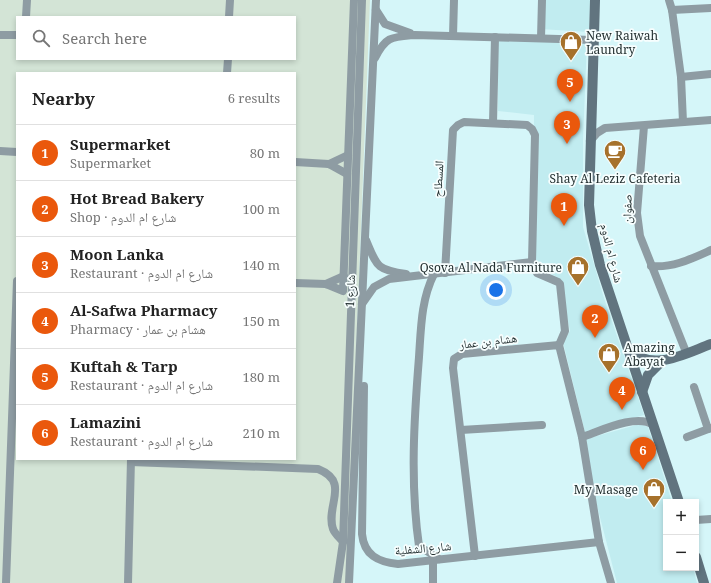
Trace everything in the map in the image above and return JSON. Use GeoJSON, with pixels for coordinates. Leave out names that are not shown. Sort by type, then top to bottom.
{"type":"FeatureCollection","features":[{"type":"Feature","properties":{"kind":"street"},"geometry":{"type":"LineString","coordinates":[[26,16],[27,0]]}},
{"type":"Feature","properties":{"kind":"street"},"geometry":{"type":"LineString","coordinates":[[229,16],[230,0]]}},
{"type":"Feature","properties":{"kind":"street","name":"شارع 1"},"geometry":{"type":"LineString","coordinates":[[326,284],[343,291],[354,0]]}},
{"type":"Feature","properties":{"kind":"street","name":"شارع 1"},"geometry":{"type":"LineString","coordinates":[[337,583],[343,542],[362,0]]}},
{"type":"Feature","properties":{"kind":"street","name":"شارع 1"},"geometry":{"type":"LineString","coordinates":[[349,583],[376,0]]}},
{"type":"Feature","properties":{"kind":"street"},"geometry":{"type":"LineString","coordinates":[[453,36],[454,0]]}},
{"type":"Feature","properties":{"kind":"street"},"geometry":{"type":"LineString","coordinates":[[541,38],[542,0]]}},
{"type":"Feature","properties":{"kind":"street","name":"شارع ام الدوم"},"geometry":{"type":"LineString","coordinates":[[594,0],[589,205],[594,242],[678,499]]}},
{"type":"Feature","properties":{"kind":"street"},"geometry":{"type":"LineString","coordinates":[[669,0],[672,10],[681,77],[683,122]]}},
{"type":"Feature","properties":{"kind":"street"},"geometry":{"type":"LineString","coordinates":[[672,10],[711,8]]}},
{"type":"Feature","properties":{"kind":"street"},"geometry":{"type":"LineString","coordinates":[[376,9],[385,24],[415,35]]}},
{"type":"Feature","properties":{"kind":"street"},"geometry":{"type":"LineString","coordinates":[[0,35],[16,36]]}},
{"type":"Feature","properties":{"kind":"street"},"geometry":{"type":"LineString","coordinates":[[373,61],[380,47],[390,38],[415,35],[593,40]]}},
{"type":"Feature","properties":{"kind":"street"},"geometry":{"type":"LineString","coordinates":[[493,123],[495,37]]}},
{"type":"Feature","properties":{"kind":"street"},"geometry":{"type":"LineString","coordinates":[[227,72],[228,60]]}},
{"type":"Feature","properties":{"kind":"street"},"geometry":{"type":"LineString","coordinates":[[681,77],[711,74]]}},
{"type":"Feature","properties":{"kind":"street"},"geometry":{"type":"LineString","coordinates":[[590,119],[605,128]]}},
{"type":"Feature","properties":{"kind":"street"},"geometry":{"type":"LineString","coordinates":[[590,141],[597,133],[605,128],[711,120]]}},
{"type":"Feature","properties":{"kind":"street","name":"المسطاح"},"geometry":{"type":"LineString","coordinates":[[445,273],[453,130],[464,122],[527,125],[536,135],[532,262]]}},
{"type":"Feature","properties":{"kind":"street","name":"صفوان"},"geometry":{"type":"LineString","coordinates":[[644,126],[637,212],[640,236],[650,266],[686,352]]}},
{"type":"Feature","properties":{"kind":"street"},"geometry":{"type":"LineString","coordinates":[[0,151],[16,152]]}},
{"type":"Feature","properties":{"kind":"street"},"geometry":{"type":"LineString","coordinates":[[329,164],[348,155]]}},
{"type":"Feature","properties":{"kind":"street"},"geometry":{"type":"LineString","coordinates":[[296,162],[329,164],[348,174]]}},
{"type":"Feature","properties":{"kind":"street"},"geometry":{"type":"LineString","coordinates":[[365,238],[376,264],[383,270],[414,275]]}},
{"type":"Feature","properties":{"kind":"street"},"geometry":{"type":"LineString","coordinates":[[650,266],[681,264],[711,250]]}},
{"type":"Feature","properties":{"kind":"street"},"geometry":{"type":"LineString","coordinates":[[362,304],[374,287],[389,279],[532,262],[537,273],[560,284],[565,331],[559,345],[582,437],[598,542],[611,583]]}},
{"type":"Feature","properties":{"kind":"street"},"geometry":{"type":"LineString","coordinates":[[433,583],[436,560],[420,546],[415,518],[413,472],[416,394],[423,304],[426,289],[434,274]]}},
{"type":"Feature","properties":{"kind":"street"},"geometry":{"type":"LineString","coordinates":[[296,283],[326,284],[344,276]]}},
{"type":"Feature","properties":{"kind":"street"},"geometry":{"type":"LineString","coordinates":[[6,583],[16,308]]}},
{"type":"Feature","properties":{"kind":"street","name":"شارع الشفلية"},"geometry":{"type":"LineString","coordinates":[[361,342],[365,358],[363,542],[372,556],[382,562],[398,564],[598,542]]}},
{"type":"Feature","properties":{"kind":"street"},"geometry":{"type":"LineString","coordinates":[[628,348],[642,359],[652,361],[663,360],[711,344]]}},
{"type":"Feature","properties":{"kind":"street","name":"هشام بن عمار"},"geometry":{"type":"LineString","coordinates":[[475,556],[453,368],[454,358],[462,354],[559,345]]}},
{"type":"Feature","properties":{"kind":"street"},"geometry":{"type":"LineString","coordinates":[[642,392],[648,375],[663,360]]}},
{"type":"Feature","properties":{"kind":"street"},"geometry":{"type":"LineString","coordinates":[[686,437],[710,429],[694,387]]}},
{"type":"Feature","properties":{"kind":"street"},"geometry":{"type":"LineString","coordinates":[[582,437],[636,420],[645,421],[653,425]]}},
{"type":"Feature","properties":{"kind":"street"},"geometry":{"type":"LineString","coordinates":[[461,430],[542,425]]}},
{"type":"Feature","properties":{"kind":"street"},"geometry":{"type":"LineString","coordinates":[[128,583],[131,461],[213,462],[313,468],[323,471],[334,481],[333,529],[343,542]]}},
{"type":"Feature","properties":{"kind":"street"},"geometry":{"type":"LineString","coordinates":[[699,567],[704,583]]}},
{"type":"Feature","properties":{"kind":"shaded area"},"geometry":{"type":"Polygon","coordinates":[[[541,0],[590,0],[589,32],[540,29],[541,0]]]}},
{"type":"Feature","properties":{"kind":"shaded area"},"geometry":{"type":"Polygon","coordinates":[[[498,36],[587,41],[583,140],[583,227],[603,295],[644,415],[585,432],[563,342],[570,331],[559,278],[537,266],[533,256],[534,115],[498,111],[498,36]]]}},
{"type":"Feature","properties":{"kind":"shaded area"},"geometry":{"type":"Polygon","coordinates":[[[640,424],[648,427],[671,499],[663,499],[663,571],[694,571],[697,583],[617,583],[594,494],[586,439],[640,424]]]}},
{"type":"Feature","properties":{"kind":"green space"},"geometry":{"type":"Polygon","coordinates":[[[0,0],[370,0],[347,583],[0,583],[0,0]]]}},
{"type":"Feature","properties":{"kind":"place","name":"New Raiwah Laundry"},"geometry":{"type":"Point","coordinates":[571,62]}},
{"type":"Feature","properties":{"kind":"place","name":"Kuftah & Tarp"},"geometry":{"type":"Point","coordinates":[570,102]}},
{"type":"Feature","properties":{"kind":"place","name":"Moon Lanka"},"geometry":{"type":"Point","coordinates":[567,144]}},
{"type":"Feature","properties":{"kind":"place","name":"Shay Al Leziz Cafeteria"},"geometry":{"type":"Point","coordinates":[615,170]}},
{"type":"Feature","properties":{"kind":"place","name":"Supermarket"},"geometry":{"type":"Point","coordinates":[564,226]}},
{"type":"Feature","properties":{"kind":"place","name":"Qsova Al Nada Furniture"},"geometry":{"type":"Point","coordinates":[578,286]}},
{"type":"Feature","properties":{"kind":"place","name":"Hot Bread Bakery"},"geometry":{"type":"Point","coordinates":[595,338]}},
{"type":"Feature","properties":{"kind":"place","name":"Amazing Abayat"},"geometry":{"type":"Point","coordinates":[609,374]}},
{"type":"Feature","properties":{"kind":"place","name":"Al-Safwa Pharmacy"},"geometry":{"type":"Point","coordinates":[622,410]}},
{"type":"Feature","properties":{"kind":"place","name":"Lamazini"},"geometry":{"type":"Point","coordinates":[643,470]}},
{"type":"Feature","properties":{"kind":"place","name":"My Masage"},"geometry":{"type":"Point","coordinates":[654,508]}}]}
